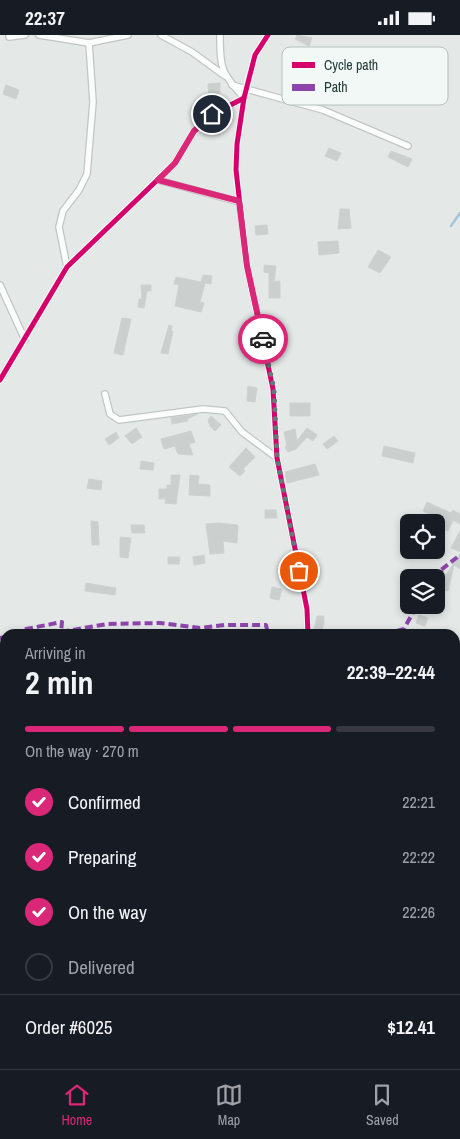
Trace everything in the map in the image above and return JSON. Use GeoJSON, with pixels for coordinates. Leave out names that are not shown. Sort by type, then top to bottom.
{"type":"FeatureCollection","features":[{"type":"Feature","properties":{"kind":"street"},"geometry":{"type":"LineString","coordinates":[[9,37],[25,35]]}},
{"type":"Feature","properties":{"kind":"street"},"geometry":{"type":"LineString","coordinates":[[40,35],[62,37],[88,43],[128,35]]}},
{"type":"Feature","properties":{"kind":"street"},"geometry":{"type":"LineString","coordinates":[[161,35],[192,52],[224,76],[244,97]]}},
{"type":"Feature","properties":{"kind":"street"},"geometry":{"type":"LineString","coordinates":[[220,35],[220,63],[224,76]]}},
{"type":"Feature","properties":{"kind":"street"},"geometry":{"type":"LineString","coordinates":[[268,35],[254,55],[246,88],[237,144],[236,170],[247,266],[274,389],[277,457],[307,609],[308,629]]}},
{"type":"Feature","properties":{"kind":"street"},"geometry":{"type":"LineString","coordinates":[[67,267],[59,227],[63,211],[79,190],[87,174],[93,102],[88,43]]}},
{"type":"Feature","properties":{"kind":"street"},"geometry":{"type":"LineString","coordinates":[[232,85],[282,98]]}},
{"type":"Feature","properties":{"kind":"street"},"geometry":{"type":"LineString","coordinates":[[0,380],[67,267],[175,163],[194,131],[212,114],[244,97]]}},
{"type":"Feature","properties":{"kind":"street"},"geometry":{"type":"LineString","coordinates":[[306,105],[323,110],[408,146]]}},
{"type":"Feature","properties":{"kind":"street"},"geometry":{"type":"LineString","coordinates":[[158,180],[239,201]]}},
{"type":"Feature","properties":{"kind":"street"},"geometry":{"type":"LineString","coordinates":[[0,285],[25,340]]}},
{"type":"Feature","properties":{"kind":"street"},"geometry":{"type":"LineString","coordinates":[[106,394],[110,414],[119,420],[204,409],[226,411],[242,432],[277,457]]}},
{"type":"Feature","properties":{"kind":"building"},"geometry":{"type":"Polygon","coordinates":[[[297,35],[312,38],[309,46],[295,39],[297,35]]]}},
{"type":"Feature","properties":{"kind":"building"},"geometry":{"type":"Polygon","coordinates":[[[220,83],[220,96],[209,96],[208,84],[220,83]]]}},
{"type":"Feature","properties":{"kind":"building"},"geometry":{"type":"Polygon","coordinates":[[[6,85],[19,90],[16,99],[3,94],[6,85]]]}},
{"type":"Feature","properties":{"kind":"building"},"geometry":{"type":"Polygon","coordinates":[[[329,148],[341,153],[337,161],[325,156],[329,148]]]}},
{"type":"Feature","properties":{"kind":"building"},"geometry":{"type":"Polygon","coordinates":[[[391,151],[412,159],[408,167],[388,157],[391,151]]]}},
{"type":"Feature","properties":{"kind":"building"},"geometry":{"type":"Polygon","coordinates":[[[340,209],[349,209],[351,228],[338,229],[340,209]]]}},
{"type":"Feature","properties":{"kind":"building"},"geometry":{"type":"Polygon","coordinates":[[[267,225],[268,234],[256,235],[255,226],[267,225]]]}},
{"type":"Feature","properties":{"kind":"building"},"geometry":{"type":"Polygon","coordinates":[[[338,241],[339,253],[319,255],[318,242],[338,241]]]}},
{"type":"Feature","properties":{"kind":"building"},"geometry":{"type":"Polygon","coordinates":[[[378,250],[391,257],[380,273],[368,267],[378,250]]]}},
{"type":"Feature","properties":{"kind":"building"},"geometry":{"type":"Polygon","coordinates":[[[264,265],[276,266],[274,282],[280,281],[280,298],[269,298],[269,273],[264,272],[264,265]]]}},
{"type":"Feature","properties":{"kind":"building"},"geometry":{"type":"Polygon","coordinates":[[[203,275],[212,276],[211,284],[205,283],[200,302],[204,303],[201,312],[175,306],[179,285],[174,284],[176,277],[201,282],[203,275]]]}},
{"type":"Feature","properties":{"kind":"building"},"geometry":{"type":"Polygon","coordinates":[[[141,285],[151,285],[151,291],[147,291],[144,308],[138,307],[139,299],[142,299],[141,285]]]}},
{"type":"Feature","properties":{"kind":"building"},"geometry":{"type":"Polygon","coordinates":[[[122,318],[131,319],[123,355],[114,353],[122,318]]]}},
{"type":"Feature","properties":{"kind":"building"},"geometry":{"type":"Polygon","coordinates":[[[169,325],[172,326],[171,331],[173,331],[168,354],[161,353],[169,325]]]}},
{"type":"Feature","properties":{"kind":"building"},"geometry":{"type":"Polygon","coordinates":[[[248,386],[257,388],[255,402],[247,401],[248,386]]]}},
{"type":"Feature","properties":{"kind":"building"},"geometry":{"type":"Polygon","coordinates":[[[290,403],[310,403],[310,416],[290,416],[290,403]]]}},
{"type":"Feature","properties":{"kind":"building"},"geometry":{"type":"Polygon","coordinates":[[[198,414],[187,419],[188,421],[172,424],[171,418],[198,414]]]}},
{"type":"Feature","properties":{"kind":"building"},"geometry":{"type":"Polygon","coordinates":[[[211,416],[221,425],[215,431],[210,426],[208,420],[211,416]]]}},
{"type":"Feature","properties":{"kind":"building"},"geometry":{"type":"Polygon","coordinates":[[[136,428],[142,437],[132,444],[125,436],[136,428]]]}},
{"type":"Feature","properties":{"kind":"building"},"geometry":{"type":"Polygon","coordinates":[[[307,428],[317,435],[313,441],[307,437],[296,449],[288,452],[285,447],[287,446],[284,432],[295,429],[297,441],[307,428]]]}},
{"type":"Feature","properties":{"kind":"building"},"geometry":{"type":"Polygon","coordinates":[[[191,431],[195,442],[189,444],[193,455],[178,454],[175,446],[164,449],[161,439],[191,431]]]}},
{"type":"Feature","properties":{"kind":"building"},"geometry":{"type":"Polygon","coordinates":[[[116,432],[119,438],[109,445],[105,439],[116,432]]]}},
{"type":"Feature","properties":{"kind":"building"},"geometry":{"type":"Polygon","coordinates":[[[334,436],[338,441],[327,449],[323,444],[334,436]]]}},
{"type":"Feature","properties":{"kind":"building"},"geometry":{"type":"Polygon","coordinates":[[[384,446],[415,453],[413,463],[382,456],[384,446]]]}},
{"type":"Feature","properties":{"kind":"building"},"geometry":{"type":"Polygon","coordinates":[[[246,448],[255,457],[243,469],[245,471],[240,476],[229,467],[246,448]]]}},
{"type":"Feature","properties":{"kind":"building"},"geometry":{"type":"Polygon","coordinates":[[[141,461],[154,463],[153,470],[140,469],[141,461]]]}},
{"type":"Feature","properties":{"kind":"building"},"geometry":{"type":"Polygon","coordinates":[[[315,464],[319,475],[287,483],[285,472],[315,464]]]}},
{"type":"Feature","properties":{"kind":"building"},"geometry":{"type":"Polygon","coordinates":[[[171,475],[180,475],[176,504],[165,503],[166,499],[159,499],[159,489],[167,489],[167,485],[171,485],[171,475]]]}},
{"type":"Feature","properties":{"kind":"building"},"geometry":{"type":"Polygon","coordinates":[[[190,475],[199,476],[198,484],[210,485],[210,496],[189,495],[190,475]]]}},
{"type":"Feature","properties":{"kind":"building"},"geometry":{"type":"Polygon","coordinates":[[[89,479],[102,481],[101,490],[87,488],[89,479]]]}},
{"type":"Feature","properties":{"kind":"building"},"geometry":{"type":"Polygon","coordinates":[[[427,502],[451,513],[453,510],[460,514],[460,524],[453,520],[448,531],[445,529],[445,514],[429,514],[423,511],[427,502]]]}},
{"type":"Feature","properties":{"kind":"building"},"geometry":{"type":"Polygon","coordinates":[[[265,510],[276,510],[277,518],[265,518],[265,510]]]}},
{"type":"Feature","properties":{"kind":"building"},"geometry":{"type":"Polygon","coordinates":[[[91,521],[98,522],[99,545],[92,545],[91,521]]]}},
{"type":"Feature","properties":{"kind":"building"},"geometry":{"type":"Polygon","coordinates":[[[206,524],[238,525],[237,543],[223,541],[224,553],[210,554],[206,524]]]}},
{"type":"Feature","properties":{"kind":"building"},"geometry":{"type":"Polygon","coordinates":[[[131,525],[144,525],[145,533],[132,533],[131,525]]]}},
{"type":"Feature","properties":{"kind":"building"},"geometry":{"type":"Polygon","coordinates":[[[460,531],[460,552],[451,548],[460,531]]]}},
{"type":"Feature","properties":{"kind":"building"},"geometry":{"type":"Polygon","coordinates":[[[120,537],[131,538],[128,558],[120,557],[120,537]]]}},
{"type":"Feature","properties":{"kind":"building"},"geometry":{"type":"Polygon","coordinates":[[[460,554],[460,569],[454,565],[448,591],[445,590],[445,576],[460,554]]]}},
{"type":"Feature","properties":{"kind":"building"},"geometry":{"type":"Polygon","coordinates":[[[204,555],[205,563],[194,565],[193,557],[204,555]]]}},
{"type":"Feature","properties":{"kind":"building"},"geometry":{"type":"Polygon","coordinates":[[[168,557],[180,557],[179,564],[168,564],[168,557]]]}},
{"type":"Feature","properties":{"kind":"building"},"geometry":{"type":"Polygon","coordinates":[[[86,583],[116,588],[115,595],[85,591],[86,583]]]}},
{"type":"Feature","properties":{"kind":"building"},"geometry":{"type":"Polygon","coordinates":[[[272,587],[282,589],[279,600],[270,598],[272,587]]]}},
{"type":"Feature","properties":{"kind":"building"},"geometry":{"type":"Polygon","coordinates":[[[419,615],[428,618],[425,626],[416,623],[419,615]]]}},
{"type":"Feature","properties":{"kind":"building"},"geometry":{"type":"Polygon","coordinates":[[[317,616],[324,616],[322,629],[314,629],[317,616]]]}},
{"type":"Feature","properties":{"kind":"waterway"},"geometry":{"type":"LineString","coordinates":[[451,226],[460,213]]}},
{"type":"Feature","properties":{"kind":"marked path"},"geometry":{"type":"LineString","coordinates":[[442,569],[460,555]]}},
{"type":"Feature","properties":{"kind":"marked path"},"geometry":{"type":"LineString","coordinates":[[404,629],[412,614]]}},
{"type":"Feature","properties":{"kind":"marked path"},"geometry":{"type":"LineString","coordinates":[[26,629],[62,622],[61,629]]}},
{"type":"Feature","properties":{"kind":"marked path"},"geometry":{"type":"LineString","coordinates":[[78,629],[107,624],[160,623],[200,628],[225,625],[266,625],[267,629]]}},
{"type":"Feature","properties":{"kind":"cycle path"},"geometry":{"type":"LineString","coordinates":[[268,35],[255,55],[244,98],[237,144],[236,170],[247,266],[273,389],[277,458],[307,609],[308,629]]}},
{"type":"Feature","properties":{"kind":"cycle path"},"geometry":{"type":"LineString","coordinates":[[0,380],[67,267],[175,163],[194,131],[213,114],[244,98]]}},
{"type":"Feature","properties":{"kind":"way so far"},"geometry":{"type":"LineString","coordinates":[[263,339],[274,389],[277,457],[299,571]]}},
{"type":"Feature","properties":{"kind":"route"},"geometry":{"type":"LineString","coordinates":[[212,114],[194,131],[175,163],[158,180],[239,201],[247,266],[263,339]]}}]}
